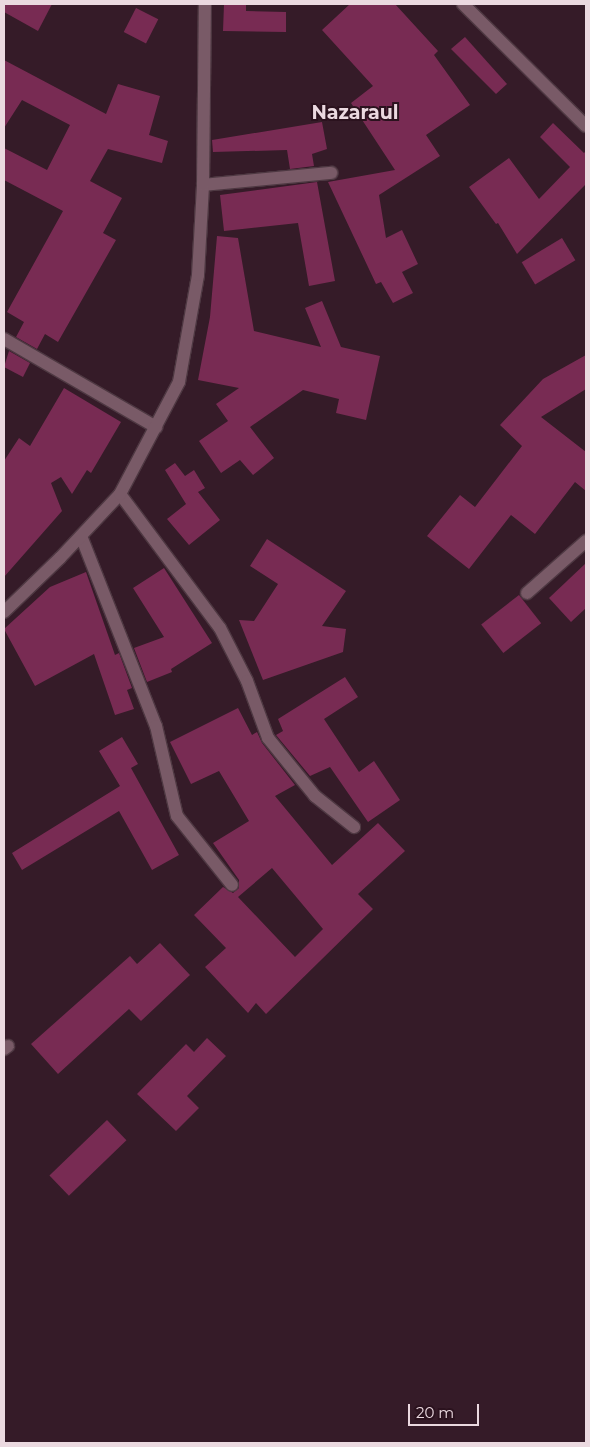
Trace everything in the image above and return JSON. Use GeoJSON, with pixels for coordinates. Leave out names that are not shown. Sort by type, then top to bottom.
{"type":"FeatureCollection","features":[{"type":"Feature","properties":{"kind":"street"},"geometry":{"type":"LineString","coordinates":[[4,612],[81,536],[120,494],[179,382],[198,275],[203,185],[205,4]]}},
{"type":"Feature","properties":{"kind":"street"},"geometry":{"type":"LineString","coordinates":[[463,4],[586,126]]}},
{"type":"Feature","properties":{"kind":"street"},"geometry":{"type":"LineString","coordinates":[[203,185],[330,173]]}},
{"type":"Feature","properties":{"kind":"street"},"geometry":{"type":"LineString","coordinates":[[4,339],[156,427]]}},
{"type":"Feature","properties":{"kind":"street"},"geometry":{"type":"LineString","coordinates":[[120,494],[220,628],[247,681],[268,738],[315,796],[354,827]]}},
{"type":"Feature","properties":{"kind":"street"},"geometry":{"type":"LineString","coordinates":[[81,536],[156,726],[177,816],[232,885]]}},
{"type":"Feature","properties":{"kind":"street"},"geometry":{"type":"LineString","coordinates":[[527,593],[586,541]]}},
{"type":"Feature","properties":{"kind":"building"},"geometry":{"type":"Polygon","coordinates":[[[4,4],[52,4],[38,31],[4,12],[4,4]]]}},
{"type":"Feature","properties":{"kind":"building"},"geometry":{"type":"Polygon","coordinates":[[[224,4],[246,4],[246,11],[286,12],[286,32],[223,31],[224,4]]]}},
{"type":"Feature","properties":{"kind":"building"},"geometry":{"type":"Polygon","coordinates":[[[350,4],[395,4],[438,51],[434,55],[470,105],[426,135],[440,156],[379,195],[386,238],[402,230],[418,264],[402,272],[413,293],[393,303],[381,282],[376,284],[328,182],[395,170],[351,103],[373,86],[322,30],[350,4]]]}},
{"type":"Feature","properties":{"kind":"building"},"geometry":{"type":"Polygon","coordinates":[[[136,8],[158,19],[146,43],[124,32],[136,8]]]}},
{"type":"Feature","properties":{"kind":"building"},"geometry":{"type":"Polygon","coordinates":[[[465,37],[507,84],[496,94],[451,49],[465,37]]]}},
{"type":"Feature","properties":{"kind":"building"},"geometry":{"type":"Polygon","coordinates":[[[4,60],[106,114],[118,84],[160,96],[149,135],[168,141],[162,163],[108,149],[90,181],[122,198],[103,233],[116,240],[58,342],[45,334],[37,349],[16,337],[24,322],[7,312],[63,211],[4,180],[4,148],[47,170],[70,125],[22,100],[4,128],[4,60]]]}},
{"type":"Feature","properties":{"kind":"building"},"geometry":{"type":"Polygon","coordinates":[[[322,122],[327,149],[312,154],[314,166],[290,169],[287,150],[213,152],[212,140],[322,122]]]}},
{"type":"Feature","properties":{"kind":"building"},"geometry":{"type":"Polygon","coordinates":[[[553,123],[584,153],[586,151],[586,184],[517,254],[498,223],[496,224],[469,187],[509,158],[539,199],[570,167],[540,137],[553,123]]]}},
{"type":"Feature","properties":{"kind":"building"},"geometry":{"type":"Polygon","coordinates":[[[317,182],[335,281],[309,286],[298,223],[224,231],[220,195],[317,182]]]}},
{"type":"Feature","properties":{"kind":"building"},"geometry":{"type":"Polygon","coordinates":[[[217,236],[238,238],[254,331],[321,347],[305,308],[322,301],[341,347],[380,356],[366,420],[336,413],[339,399],[303,390],[250,427],[274,458],[253,475],[240,460],[221,473],[199,441],[228,421],[216,404],[239,388],[198,380],[210,317],[217,236]]]}},
{"type":"Feature","properties":{"kind":"building"},"geometry":{"type":"Polygon","coordinates":[[[562,238],[575,260],[535,284],[522,262],[562,238]]]}},
{"type":"Feature","properties":{"kind":"building"},"geometry":{"type":"Polygon","coordinates":[[[9,351],[30,363],[23,377],[4,367],[9,351]]]}},
{"type":"Feature","properties":{"kind":"building"},"geometry":{"type":"Polygon","coordinates":[[[586,355],[586,389],[541,417],[586,452],[586,491],[575,482],[535,534],[511,515],[469,569],[427,536],[460,495],[475,507],[522,446],[500,425],[543,379],[586,355]]]}},
{"type":"Feature","properties":{"kind":"building"},"geometry":{"type":"Polygon","coordinates":[[[64,388],[121,422],[91,473],[87,470],[72,494],[61,477],[51,483],[62,511],[4,577],[4,461],[19,438],[30,446],[64,388]]]}},
{"type":"Feature","properties":{"kind":"building"},"geometry":{"type":"Polygon","coordinates":[[[175,463],[185,476],[194,470],[205,488],[198,492],[220,520],[189,545],[167,519],[186,504],[165,470],[175,463]]]}},
{"type":"Feature","properties":{"kind":"building"},"geometry":{"type":"Polygon","coordinates":[[[267,539],[346,591],[322,626],[346,629],[343,652],[263,680],[239,620],[254,621],[278,584],[250,566],[267,539]]]}},
{"type":"Feature","properties":{"kind":"building"},"geometry":{"type":"Polygon","coordinates":[[[586,563],[586,608],[571,622],[549,598],[586,563]]]}},
{"type":"Feature","properties":{"kind":"building"},"geometry":{"type":"Polygon","coordinates":[[[164,568],[212,643],[171,669],[172,672],[147,682],[134,648],[164,637],[133,588],[164,568]]]}},
{"type":"Feature","properties":{"kind":"building"},"geometry":{"type":"Polygon","coordinates":[[[86,572],[115,655],[119,653],[132,688],[127,690],[134,709],[115,715],[94,654],[35,686],[4,629],[50,587],[86,572]]]}},
{"type":"Feature","properties":{"kind":"building"},"geometry":{"type":"Polygon","coordinates":[[[519,595],[541,623],[503,653],[481,625],[519,595]]]}},
{"type":"Feature","properties":{"kind":"building"},"geometry":{"type":"Polygon","coordinates":[[[345,677],[358,697],[324,719],[359,772],[374,761],[400,800],[368,822],[330,767],[310,776],[276,735],[283,731],[278,719],[345,677]]]}},
{"type":"Feature","properties":{"kind":"building"},"geometry":{"type":"Polygon","coordinates":[[[238,708],[252,735],[257,732],[262,743],[295,785],[275,796],[332,865],[378,823],[405,851],[358,894],[373,909],[266,1014],[256,1003],[248,1013],[205,967],[226,948],[194,915],[223,887],[233,893],[239,888],[239,880],[213,843],[249,821],[219,771],[191,784],[170,742],[238,708]],[[272,868],[238,897],[295,957],[323,929],[272,868]]]}},
{"type":"Feature","properties":{"kind":"building"},"geometry":{"type":"Polygon","coordinates":[[[122,737],[138,764],[131,768],[179,855],[152,870],[119,811],[22,870],[12,853],[120,786],[99,751],[122,737]]]}},
{"type":"Feature","properties":{"kind":"building"},"geometry":{"type":"Polygon","coordinates":[[[160,943],[190,975],[141,1021],[129,1009],[58,1074],[31,1044],[130,956],[137,964],[160,943]]]}},
{"type":"Feature","properties":{"kind":"building"},"geometry":{"type":"Polygon","coordinates":[[[207,1038],[226,1056],[187,1096],[199,1108],[176,1131],[137,1094],[186,1044],[194,1052],[207,1038]]]}},
{"type":"Feature","properties":{"kind":"building"},"geometry":{"type":"Polygon","coordinates":[[[107,1120],[126,1140],[69,1196],[49,1176],[107,1120]]]}},
{"type":"Feature","properties":{"kind":"district","name":"Nazaraul"},"geometry":{"type":"Point","coordinates":[355,113]}}]}
